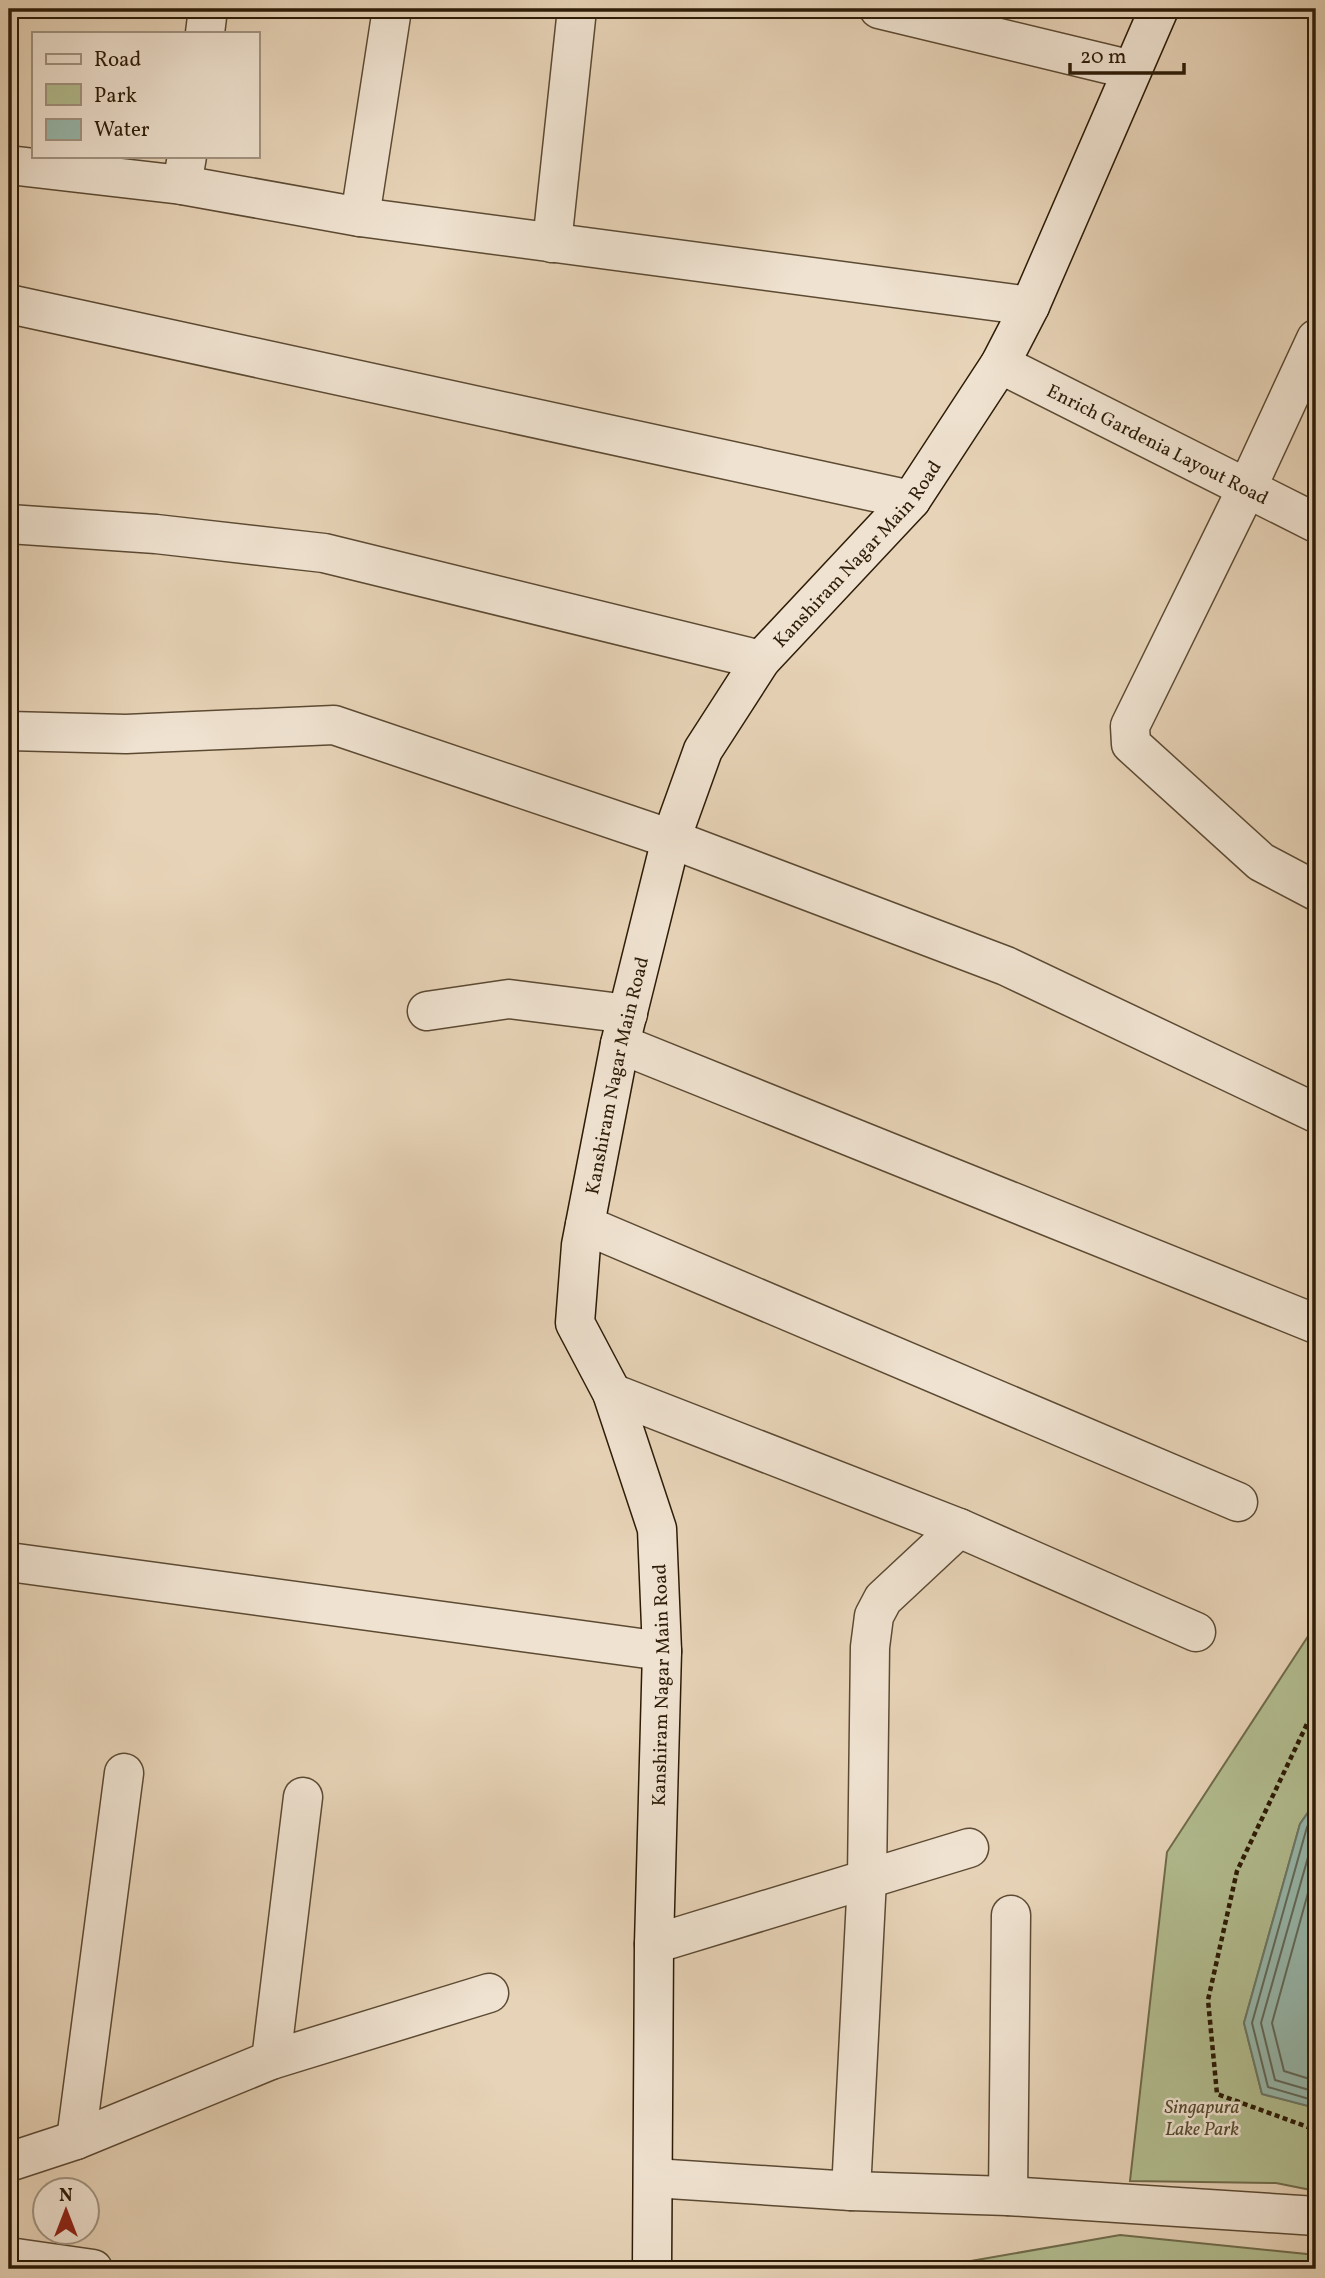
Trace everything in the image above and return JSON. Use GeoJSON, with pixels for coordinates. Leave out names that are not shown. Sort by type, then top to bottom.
{"type":"FeatureCollection","features":[{"type":"Feature","properties":{"kind":"street"},"geometry":{"type":"LineString","coordinates":[[205,32],[208,9]]}},
{"type":"Feature","properties":{"kind":"street"},"geometry":{"type":"LineString","coordinates":[[360,217],[392,9]]}},
{"type":"Feature","properties":{"kind":"street"},"geometry":{"type":"LineString","coordinates":[[552,243],[577,9]]}},
{"type":"Feature","properties":{"kind":"street"},"geometry":{"type":"LineString","coordinates":[[879,9],[1132,70]]}},
{"type":"Feature","properties":{"kind":"street","name":"Kanshiram Nagar Main Road"},"geometry":{"type":"LineString","coordinates":[[652,2269],[654,1944],[662,1651],[657,1529],[612,1393],[575,1324],[585,1225],[624,1029],[671,839],[703,750],[761,660],[911,500],[1000,364],[1030,306],[1159,9]]}},
{"type":"Feature","properties":{"kind":"street"},"geometry":{"type":"LineString","coordinates":[[9,165],[184,171],[360,217],[1030,306]]}},
{"type":"Feature","properties":{"kind":"street"},"geometry":{"type":"LineString","coordinates":[[9,304],[911,500]]}},
{"type":"Feature","properties":{"kind":"street"},"geometry":{"type":"LineString","coordinates":[[1316,339],[1247,488],[1130,726],[1131,744],[1261,862],[1316,891]]}},
{"type":"Feature","properties":{"kind":"street","name":"Enrich Gardenia Layout Road"},"geometry":{"type":"LineString","coordinates":[[1000,364],[1316,523]]}},
{"type":"Feature","properties":{"kind":"street"},"geometry":{"type":"LineString","coordinates":[[9,524],[156,534],[324,553],[761,660]]}},
{"type":"Feature","properties":{"kind":"street"},"geometry":{"type":"LineString","coordinates":[[9,731],[126,734],[334,725],[671,839],[1006,966],[1316,1113]]}},
{"type":"Feature","properties":{"kind":"street"},"geometry":{"type":"LineString","coordinates":[[428,1011],[509,999],[624,1029],[1316,1324]]}},
{"type":"Feature","properties":{"kind":"street"},"geometry":{"type":"LineString","coordinates":[[585,1225],[1238,1502]]}},
{"type":"Feature","properties":{"kind":"street"},"geometry":{"type":"LineString","coordinates":[[612,1393],[959,1528],[1196,1632]]}},
{"type":"Feature","properties":{"kind":"street"},"geometry":{"type":"LineString","coordinates":[[851,2191],[867,1879],[870,1647],[873,1616],[883,1599],[959,1528]]}},
{"type":"Feature","properties":{"kind":"street"},"geometry":{"type":"LineString","coordinates":[[9,1562],[662,1651]]}},
{"type":"Feature","properties":{"kind":"street"},"geometry":{"type":"LineString","coordinates":[[76,2140],[124,1773]]}},
{"type":"Feature","properties":{"kind":"street"},"geometry":{"type":"LineString","coordinates":[[271,2060],[303,1797]]}},
{"type":"Feature","properties":{"kind":"street"},"geometry":{"type":"LineString","coordinates":[[654,1944],[969,1849]]}},
{"type":"Feature","properties":{"kind":"street"},"geometry":{"type":"LineString","coordinates":[[1008,2196],[1011,1915]]}},
{"type":"Feature","properties":{"kind":"street"},"geometry":{"type":"LineString","coordinates":[[9,2162],[76,2140],[271,2060],[489,1993]]}},
{"type":"Feature","properties":{"kind":"street"},"geometry":{"type":"LineString","coordinates":[[654,2178],[851,2191],[1008,2196],[1316,2216]]}},
{"type":"Feature","properties":{"kind":"street"},"geometry":{"type":"LineString","coordinates":[[9,2257],[93,2269]]}},
{"type":"Feature","properties":{"kind":"path"},"geometry":{"type":"LineString","coordinates":[[1316,1710],[1237,1871],[1208,2000],[1217,2094],[1316,2130]]}},
{"type":"Feature","properties":{"kind":"green space","name":"Singapura Lake Park"},"geometry":{"type":"Polygon","coordinates":[[[1316,1624],[1316,1801],[1300,1824],[1244,2023],[1262,2094],[1316,2108],[1316,2191],[1276,2183],[1130,2181],[1167,1852],[1316,1624]]]}},
{"type":"Feature","properties":{"kind":"green space"},"geometry":{"type":"Polygon","coordinates":[[[1120,2235],[1316,2255],[1316,2269],[943,2269],[948,2265],[1120,2235]]]}},
{"type":"Feature","properties":{"kind":"water"},"geometry":{"type":"Polygon","coordinates":[[[1316,1801],[1316,2108],[1262,2094],[1244,2023],[1300,1824],[1316,1801]]]}}]}
